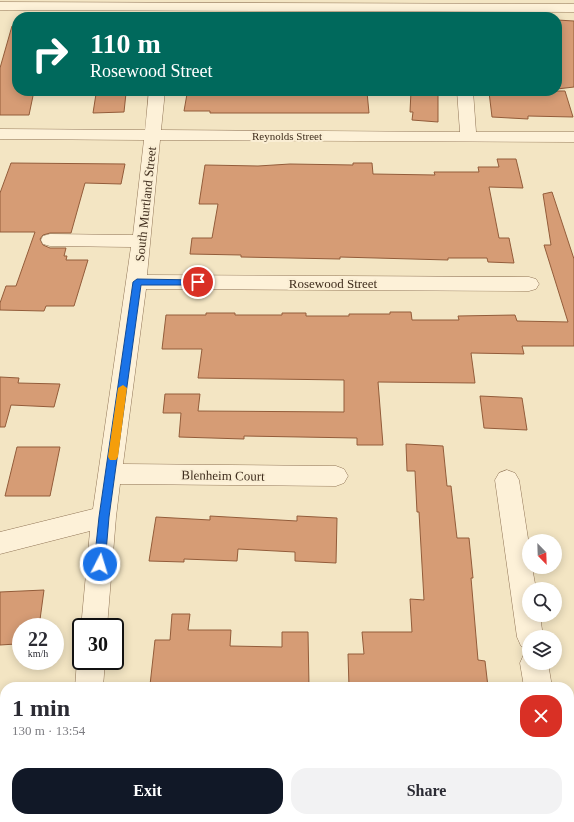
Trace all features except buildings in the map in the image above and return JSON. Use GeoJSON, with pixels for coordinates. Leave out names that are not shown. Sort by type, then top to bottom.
{"type":"FeatureCollection","features":[{"type":"Feature","properties":{"kind":"street"},"geometry":{"type":"LineString","coordinates":[[0,6],[80,12],[167,8],[460,12],[574,8]]}},
{"type":"Feature","properties":{"kind":"street","name":"South Murtland Street"},"geometry":{"type":"LineString","coordinates":[[95,618],[104,517],[137,282],[157,96]]}},
{"type":"Feature","properties":{"kind":"street"},"geometry":{"type":"LineString","coordinates":[[465,96],[468,136]]}},
{"type":"Feature","properties":{"kind":"street","name":"Reynolds Street"},"geometry":{"type":"LineString","coordinates":[[0,134],[574,137]]}},
{"type":"Feature","properties":{"kind":"street"},"geometry":{"type":"LineString","coordinates":[[50,240],[141,241]]}},
{"type":"Feature","properties":{"kind":"street","name":"Rosewood Street"},"geometry":{"type":"LineString","coordinates":[[137,282],[529,284]]}},
{"type":"Feature","properties":{"kind":"street","name":"Blenheim Court"},"geometry":{"type":"LineString","coordinates":[[111,474],[336,476]]}},
{"type":"Feature","properties":{"kind":"street"},"geometry":{"type":"LineString","coordinates":[[507,480],[529,630]]}},
{"type":"Feature","properties":{"kind":"street"},"geometry":{"type":"LineString","coordinates":[[0,543],[104,517]]}},
{"type":"Feature","properties":{"kind":"street"},"geometry":{"type":"LineString","coordinates":[[89,682],[90,670]]}},
{"type":"Feature","properties":{"kind":"street"},"geometry":{"type":"LineString","coordinates":[[535,670],[537,682]]}},
{"type":"Feature","properties":{"kind":"slow traffic"},"geometry":{"type":"LineString","coordinates":[[113,457],[123,388]]}},
{"type":"Feature","properties":{"kind":"route"},"geometry":{"type":"LineString","coordinates":[[100,564],[104,517],[137,282],[198,282]]}}]}
